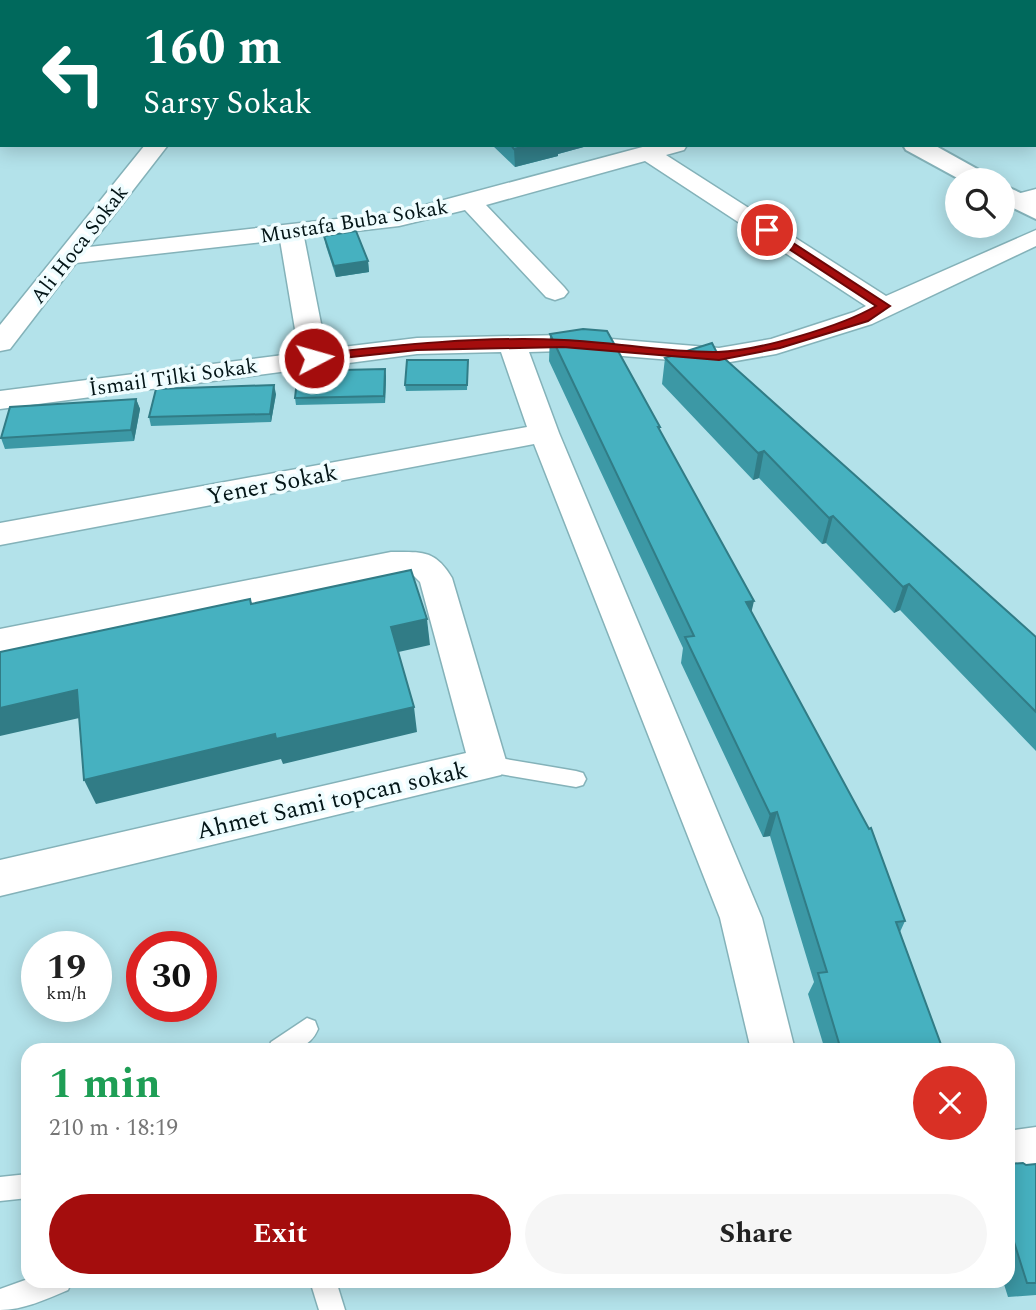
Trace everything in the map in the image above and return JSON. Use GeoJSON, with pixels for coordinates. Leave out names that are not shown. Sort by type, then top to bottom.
{"type":"FeatureCollection","features":[{"type":"Feature","properties":{"kind":"street","name":"Ali Hoca Sokak"},"geometry":{"type":"LineString","coordinates":[[0,343],[155,147]]}},
{"type":"Feature","properties":{"kind":"street","name":"Mustafa Buba Sokak"},"geometry":{"type":"LineString","coordinates":[[66,257],[399,219],[670,147]]}},
{"type":"Feature","properties":{"kind":"street"},"geometry":{"type":"LineString","coordinates":[[919,147],[957,168]]}},
{"type":"Feature","properties":{"kind":"street"},"geometry":{"type":"LineString","coordinates":[[650,154],[884,306]]}},
{"type":"Feature","properties":{"kind":"street"},"geometry":{"type":"LineString","coordinates":[[470,202],[555,292]]}},
{"type":"Feature","properties":{"kind":"street"},"geometry":{"type":"LineString","coordinates":[[291,232],[314,358]]}},
{"type":"Feature","properties":{"kind":"street","name":"İsmail Tilki Sokak"},"geometry":{"type":"LineString","coordinates":[[0,400],[417,346],[563,343],[727,367],[776,346],[863,318],[1036,237]]}},
{"type":"Feature","properties":{"kind":"street"},"geometry":{"type":"LineString","coordinates":[[512,344],[544,433],[740,918],[771,1043]]}},
{"type":"Feature","properties":{"kind":"street","name":"Yener Sokak"},"geometry":{"type":"LineString","coordinates":[[0,534],[544,433]]}},
{"type":"Feature","properties":{"kind":"street","name":"Ahmet Sami topcan sokak"},"geometry":{"type":"LineString","coordinates":[[0,642],[391,564],[423,565],[435,578],[488,764],[0,878]]}},
{"type":"Feature","properties":{"kind":"street"},"geometry":{"type":"LineString","coordinates":[[1015,1154],[1036,1151]]}},
{"type":"Feature","properties":{"kind":"lane"},"geometry":{"type":"LineString","coordinates":[[488,764],[576,779]]}},
{"type":"Feature","properties":{"kind":"lane"},"geometry":{"type":"LineString","coordinates":[[288,1043],[307,1029]]}},
{"type":"Feature","properties":{"kind":"lane"},"geometry":{"type":"LineString","coordinates":[[0,1189],[21,1187]]}},
{"type":"Feature","properties":{"kind":"lane"},"geometry":{"type":"LineString","coordinates":[[0,1302],[39,1288]]}},
{"type":"Feature","properties":{"kind":"lane"},"geometry":{"type":"LineString","coordinates":[[326,1288],[332,1310]]}},
{"type":"Feature","properties":{"kind":"building"},"geometry":{"type":"Polygon","coordinates":[[[356,231],[368,261],[334,266],[324,236],[356,231]]]}},
{"type":"Feature","properties":{"kind":"building"},"geometry":{"type":"Polygon","coordinates":[[[583,329],[607,331],[660,427],[754,601],[746,602],[869,829],[871,828],[905,921],[896,922],[940,1043],[839,1043],[818,973],[827,972],[777,812],[770,814],[685,637],[694,636],[550,334],[583,329]]]}},
{"type":"Feature","properties":{"kind":"building"},"geometry":{"type":"Polygon","coordinates":[[[712,343],[716,351],[1036,637],[1036,712],[909,584],[903,587],[833,516],[829,518],[764,451],[758,453],[665,358],[712,343]]]}},
{"type":"Feature","properties":{"kind":"building"},"geometry":{"type":"Polygon","coordinates":[[[407,360],[468,360],[467,385],[405,385],[407,360]]]}},
{"type":"Feature","properties":{"kind":"building"},"geometry":{"type":"Polygon","coordinates":[[[385,369],[384,396],[295,398],[298,371],[385,369]]]}},
{"type":"Feature","properties":{"kind":"building"},"geometry":{"type":"Polygon","coordinates":[[[274,385],[270,414],[149,417],[156,389],[274,385]]]}},
{"type":"Feature","properties":{"kind":"building"},"geometry":{"type":"Polygon","coordinates":[[[136,399],[131,430],[1,438],[10,407],[136,399]]]}},
{"type":"Feature","properties":{"kind":"building"},"geometry":{"type":"Polygon","coordinates":[[[411,570],[427,619],[391,627],[414,707],[276,739],[275,734],[84,780],[77,690],[0,708],[0,652],[250,599],[251,604],[411,570]]]}},
{"type":"Feature","properties":{"kind":"building"},"geometry":{"type":"Polygon","coordinates":[[[1015,1164],[1036,1164],[1036,1283],[1027,1283],[1015,1245],[1015,1164]]]}},
{"type":"Feature","properties":{"kind":"route"},"geometry":{"type":"LineString","coordinates":[[314,358],[417,346],[563,343],[719,356],[776,346],[863,318],[884,306],[767,230]]}}]}
